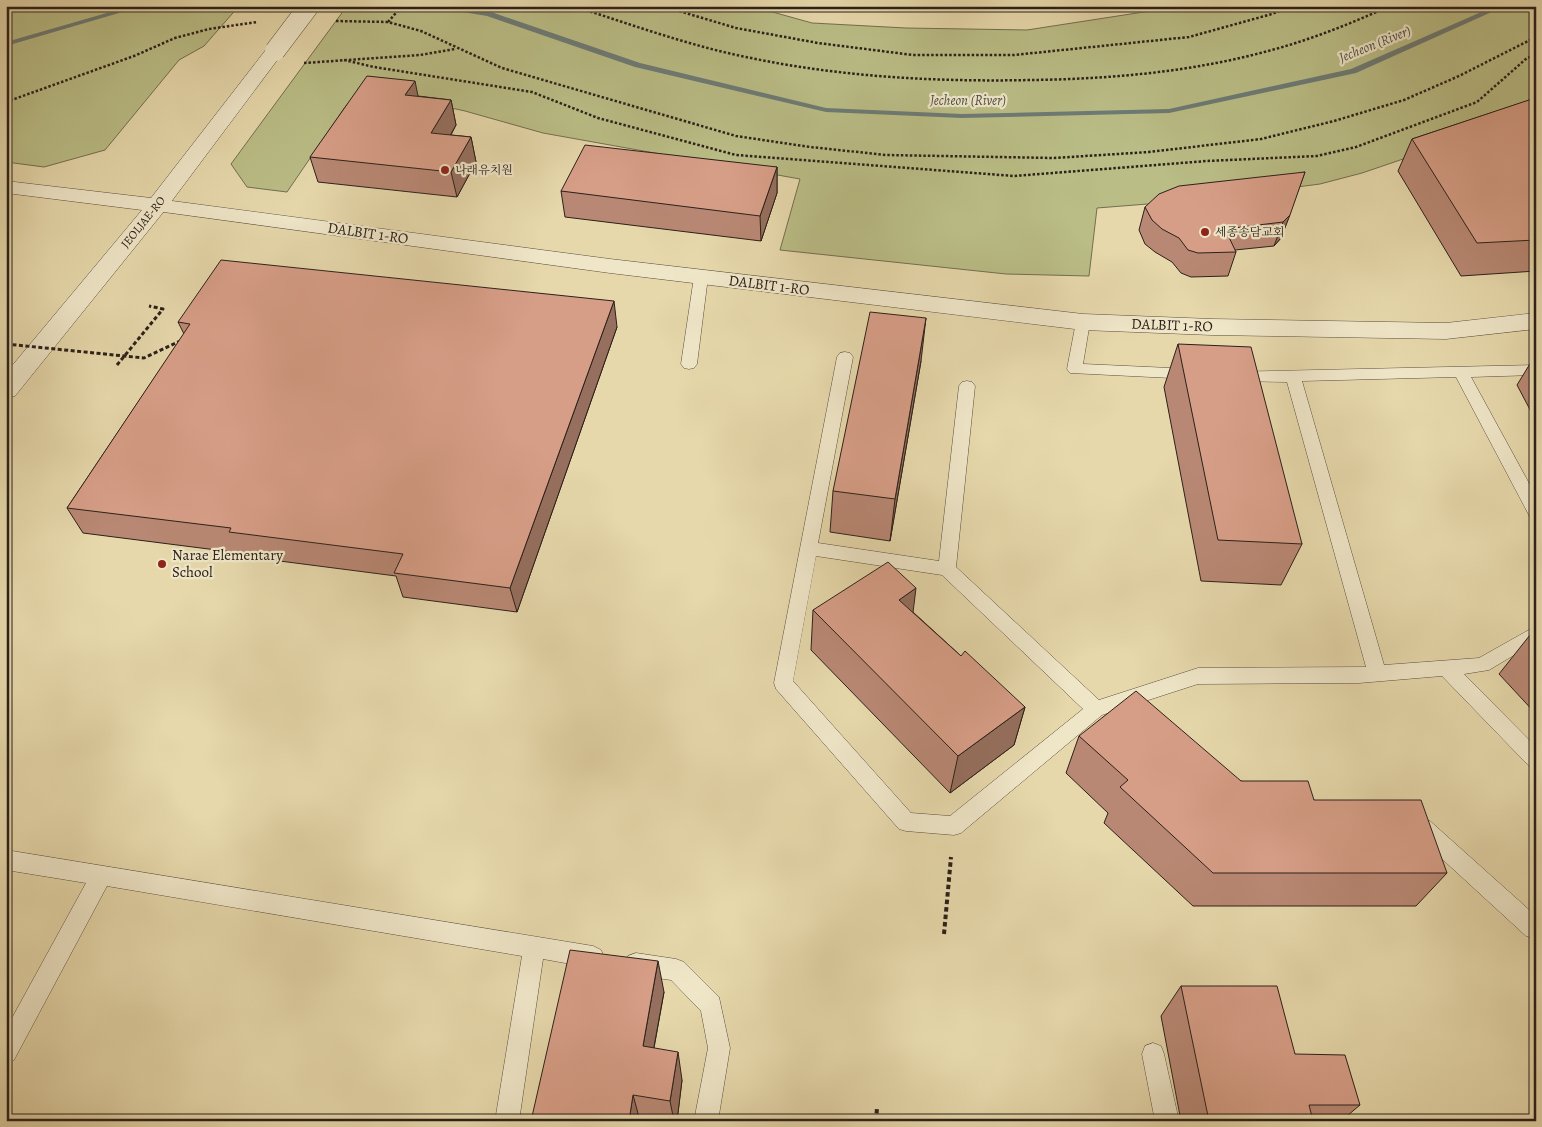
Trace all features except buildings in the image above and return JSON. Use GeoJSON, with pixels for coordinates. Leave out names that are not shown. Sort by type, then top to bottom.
{"type":"FeatureCollection","features":[{"type":"Feature","properties":{"kind":"street","name":"JEOLJAE-RO"},"geometry":{"type":"LineString","coordinates":[[6,390],[157,205],[309,6]]}},
{"type":"Feature","properties":{"kind":"street","name":"DALBIT 1-RO"},"geometry":{"type":"LineString","coordinates":[[6,187],[157,205],[701,277],[1083,322],[1212,327],[1446,331],[1536,321]]}},
{"type":"Feature","properties":{"kind":"lane"},"geometry":{"type":"LineString","coordinates":[[689,364],[701,277]]}},
{"type":"Feature","properties":{"kind":"lane"},"geometry":{"type":"LineString","coordinates":[[1083,322],[1075,369],[1293,376],[1536,370]]}},
{"type":"Feature","properties":{"kind":"lane"},"geometry":{"type":"LineString","coordinates":[[845,357],[783,683],[906,822],[954,826],[1096,709],[1145,702],[1198,676],[1376,673],[1482,665],[1536,633]]}},
{"type":"Feature","properties":{"kind":"lane"},"geometry":{"type":"LineString","coordinates":[[1461,372],[1536,512]]}},
{"type":"Feature","properties":{"kind":"lane"},"geometry":{"type":"LineString","coordinates":[[1293,376],[1376,673]]}},
{"type":"Feature","properties":{"kind":"lane"},"geometry":{"type":"LineString","coordinates":[[947,569],[967,386]]}},
{"type":"Feature","properties":{"kind":"lane"},"geometry":{"type":"LineString","coordinates":[[808,548],[947,569],[1096,709]]}},
{"type":"Feature","properties":{"kind":"lane"},"geometry":{"type":"LineString","coordinates":[[1446,668],[1536,760]]}},
{"type":"Feature","properties":{"kind":"lane"},"geometry":{"type":"LineString","coordinates":[[1395,823],[1423,828],[1534,929]]}},
{"type":"Feature","properties":{"kind":"lane"},"geometry":{"type":"LineString","coordinates":[[6,860],[676,970],[711,1004],[719,1048],[706,1121]]}},
{"type":"Feature","properties":{"kind":"lane"},"geometry":{"type":"LineString","coordinates":[[6,1052],[101,876]]}},
{"type":"Feature","properties":{"kind":"lane"},"geometry":{"type":"LineString","coordinates":[[507,1121],[534,947]]}},
{"type":"Feature","properties":{"kind":"lane"},"geometry":{"type":"LineString","coordinates":[[1153,1054],[1167,1121]]}},
{"type":"Feature","properties":{"kind":"path"},"geometry":{"type":"LineString","coordinates":[[6,12],[27,6]]}},
{"type":"Feature","properties":{"kind":"path"},"geometry":{"type":"LineString","coordinates":[[388,22],[402,6]]}},
{"type":"Feature","properties":{"kind":"path"},"geometry":{"type":"LineString","coordinates":[[573,6],[668,38],[747,57],[874,76],[936,80],[999,81],[1088,78],[1160,72],[1236,58],[1295,44],[1390,6]]}},
{"type":"Feature","properties":{"kind":"path"},"geometry":{"type":"LineString","coordinates":[[662,6],[736,28],[818,43],[913,55],[1014,55],[1180,38],[1272,14],[1290,6]]}},
{"type":"Feature","properties":{"kind":"path"},"geometry":{"type":"LineString","coordinates":[[334,21],[388,22],[421,31],[456,49],[502,68],[736,136],[810,147],[886,155],[1054,158],[1149,152],[1261,139],[1334,121],[1404,100],[1459,76],[1536,37]]}},
{"type":"Feature","properties":{"kind":"path"},"geometry":{"type":"LineString","coordinates":[[6,102],[134,56],[175,38],[209,29],[259,22]]}},
{"type":"Feature","properties":{"kind":"path"},"geometry":{"type":"LineString","coordinates":[[269,58],[344,60],[420,55],[456,49]]}},
{"type":"Feature","properties":{"kind":"path"},"geometry":{"type":"LineString","coordinates":[[344,60],[374,67],[532,92],[598,118],[736,155],[1014,176],[1207,161],[1317,156],[1356,146],[1477,102],[1527,58],[1536,55]]}},
{"type":"Feature","properties":{"kind":"path"},"geometry":{"type":"LineString","coordinates":[[117,365],[163,309],[149,306]]}},
{"type":"Feature","properties":{"kind":"path"},"geometry":{"type":"LineString","coordinates":[[6,344],[144,358],[185,339]]}},
{"type":"Feature","properties":{"kind":"path"},"geometry":{"type":"LineString","coordinates":[[944,934],[954,826]]}},
{"type":"Feature","properties":{"kind":"path"},"geometry":{"type":"LineString","coordinates":[[876,1121],[877,1108]]}},
{"type":"Feature","properties":{"kind":"green space"},"geometry":{"type":"Polygon","coordinates":[[[6,6],[239,6],[204,46],[179,60],[105,150],[44,167],[6,162],[6,6]]]}},
{"type":"Feature","properties":{"kind":"green space"},"geometry":{"type":"Polygon","coordinates":[[[347,6],[751,6],[812,23],[906,28],[1027,30],[1150,11],[1148,6],[1536,6],[1536,111],[1362,173],[1320,184],[1198,200],[1097,208],[1089,276],[1006,274],[780,250],[800,179],[543,133],[465,111],[378,92],[360,91],[345,107],[287,192],[247,187],[231,164],[347,6]]]}},
{"type":"Feature","properties":{"kind":"waterway","name":"Jecheon (River)"},"geometry":{"type":"LineString","coordinates":[[6,44],[140,6]]}},
{"type":"Feature","properties":{"kind":"waterway","name":"Jecheon (River)"},"geometry":{"type":"LineString","coordinates":[[430,6],[488,14],[638,65],[826,110],[962,116],[1169,111],[1353,71],[1502,6]]}},
{"type":"Feature","properties":{"kind":"place","name":"나래유치원"},"geometry":{"type":"Point","coordinates":[445,170]}},
{"type":"Feature","properties":{"kind":"place","name":"세종송담교회"},"geometry":{"type":"Point","coordinates":[1205,232]}},
{"type":"Feature","properties":{"kind":"place","name":"Narae Elementary School"},"geometry":{"type":"Point","coordinates":[162,564]}}]}
